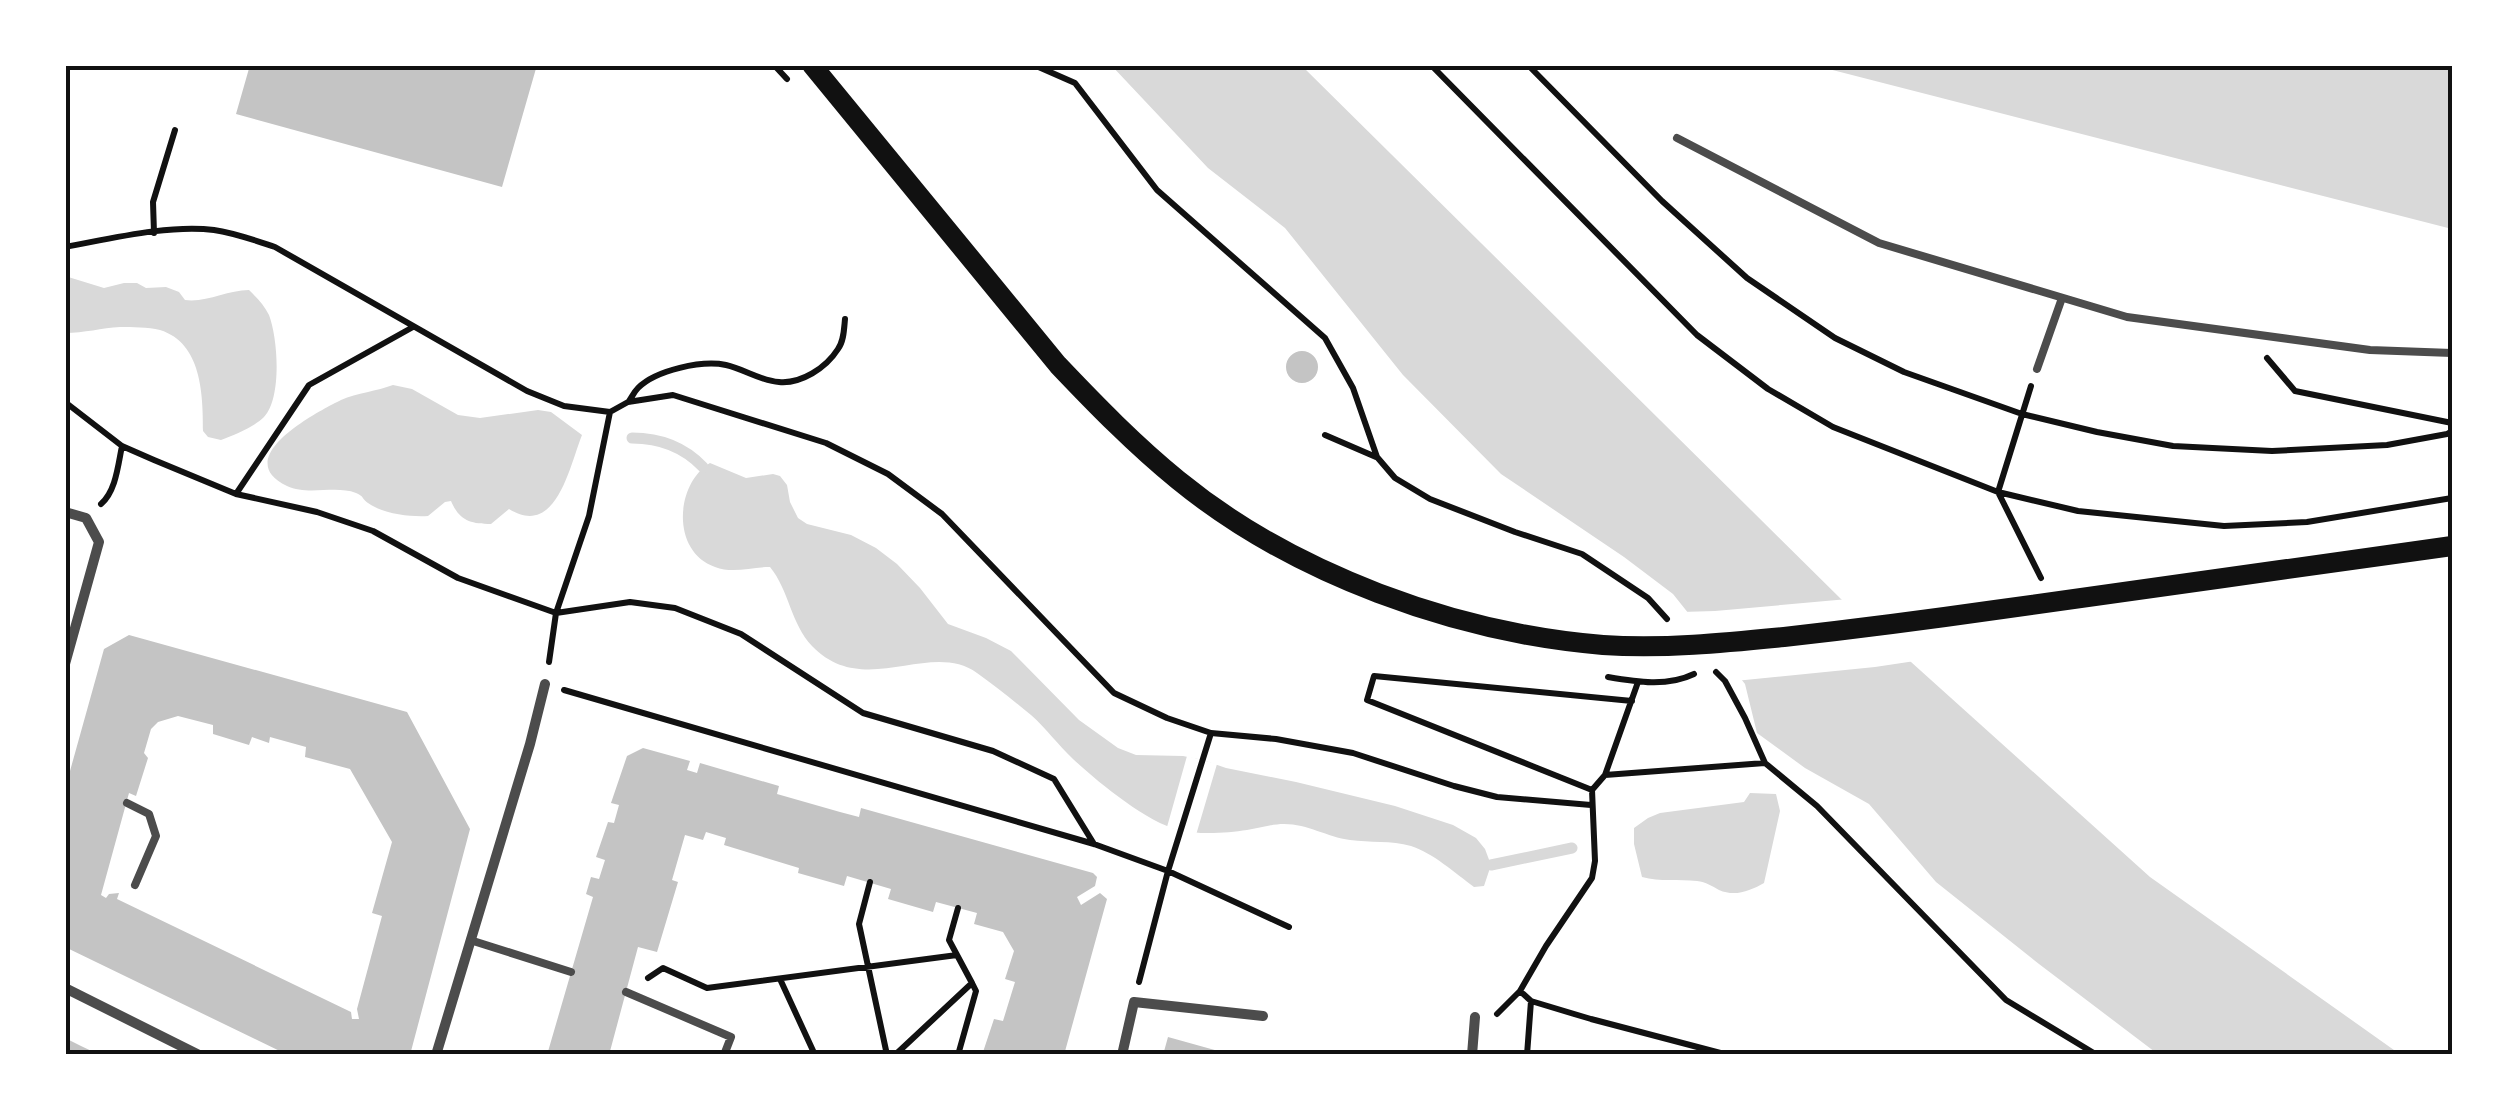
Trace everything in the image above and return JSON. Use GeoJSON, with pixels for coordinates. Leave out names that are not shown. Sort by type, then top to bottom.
{"type":"FeatureCollection","features":[{"type":"Feature","properties":{"kind":"main road"},"geometry":{"type":"LineString","coordinates":[[812,65],[1023,323],[1092,400],[1179,481],[1233,519],[1353,584],[1457,619],[1603,644],[1674,636],[1727,642],[1885,626],[2452,546]]}},
{"type":"Feature","properties":{"kind":"street"},"geometry":{"type":"LineString","coordinates":[[65,512],[86,518],[99,542],[65,664]]}},
{"type":"Feature","properties":{"kind":"street"},"geometry":{"type":"LineString","coordinates":[[436,1055],[545,684]]}},
{"type":"Feature","properties":{"kind":"street"},"geometry":{"type":"LineString","coordinates":[[65,988],[199,1055]]}},
{"type":"Feature","properties":{"kind":"street"},"geometry":{"type":"LineString","coordinates":[[1122,1055],[1134,1002],[1263,1016]]}},
{"type":"Feature","properties":{"kind":"street"},"geometry":{"type":"LineString","coordinates":[[1472,1055],[1475,1017]]}},
{"type":"Feature","properties":{"kind":"lane"},"geometry":{"type":"LineString","coordinates":[[1677,138],[1879,243],[2127,317],[2370,350],[2452,353]]}},
{"type":"Feature","properties":{"kind":"lane"},"geometry":{"type":"LineString","coordinates":[[2036,368],[2062,298]]}},
{"type":"Feature","properties":{"kind":"lane"},"geometry":{"type":"LineString","coordinates":[[127,804],[149,814],[156,836],[136,885]]}},
{"type":"Feature","properties":{"kind":"lane"},"geometry":{"type":"LineString","coordinates":[[470,940],[570,972]]}},
{"type":"Feature","properties":{"kind":"lane"},"geometry":{"type":"LineString","coordinates":[[626,992],[731,1037],[724,1055]]}},
{"type":"Feature","properties":{"kind":"path"},"geometry":{"type":"LineString","coordinates":[[1034,65],[1075,82],[1157,190],[1325,338],[1352,388],[1377,458],[1395,478],[1430,499],[1582,554],[1648,598],[1674,636]]}},
{"type":"Feature","properties":{"kind":"path"},"geometry":{"type":"LineString","coordinates":[[1431,65],[1697,336],[1768,389],[1833,427],[1998,492],[2078,510],[2224,526],[2307,522],[2452,498]]}},
{"type":"Feature","properties":{"kind":"path"},"geometry":{"type":"LineString","coordinates":[[1528,65],[1662,202],[1747,278],[1835,338],[1904,372],[2022,414],[2174,446],[2272,451],[2388,445],[2452,432]]}},
{"type":"Feature","properties":{"kind":"path"},"geometry":{"type":"LineString","coordinates":[[154,233],[153,202],[175,130]]}},
{"type":"Feature","properties":{"kind":"path"},"geometry":{"type":"LineString","coordinates":[[65,246],[210,229],[236,234],[274,247],[526,391],[564,406],[610,412],[628,402],[673,396],[826,443],[888,474],[942,514],[1114,693],[1166,718],[1210,733],[1276,739],[1353,753],[1497,796],[1591,805]]}},
{"type":"Feature","properties":{"kind":"path"},"geometry":{"type":"LineString","coordinates":[[628,402],[638,387],[662,373],[710,363],[778,382],[798,380],[815,372],[840,348],[845,319]]}},
{"type":"Feature","properties":{"kind":"path"},"geometry":{"type":"LineString","coordinates":[[236,494],[309,385],[413,326]]}},
{"type":"Feature","properties":{"kind":"path"},"geometry":{"type":"LineString","coordinates":[[2296,391],[2452,424]]}},
{"type":"Feature","properties":{"kind":"path"},"geometry":{"type":"LineString","coordinates":[[65,402],[122,446],[236,494],[317,512],[373,531],[458,578],[556,613],[630,602],[676,608],[742,634],[863,713],[993,752],[1054,779],[1094,844]]}},
{"type":"Feature","properties":{"kind":"path"},"geometry":{"type":"LineString","coordinates":[[610,412],[588,516],[556,613],[545,684],[1094,844],[1168,871],[1289,927]]}},
{"type":"Feature","properties":{"kind":"path"},"geometry":{"type":"LineString","coordinates":[[2022,414],[1998,492],[2053,602]]}},
{"type":"Feature","properties":{"kind":"path"},"geometry":{"type":"LineString","coordinates":[[1325,435],[1377,458]]}},
{"type":"Feature","properties":{"kind":"path"},"geometry":{"type":"LineString","coordinates":[[86,518],[108,498],[122,446]]}},
{"type":"Feature","properties":{"kind":"path"},"geometry":{"type":"LineString","coordinates":[[1712,668],[1732,694],[1766,764],[1817,806],[2006,1000],[2097,1055]]}},
{"type":"Feature","properties":{"kind":"path"},"geometry":{"type":"LineString","coordinates":[[1473,1039],[1520,990],[1592,878],[1592,790],[1605,775],[1638,682],[1679,682],[1700,672]]}},
{"type":"Feature","properties":{"kind":"path"},"geometry":{"type":"LineString","coordinates":[[1592,790],[1367,700],[1374,676],[1632,701]]}},
{"type":"Feature","properties":{"kind":"path"},"geometry":{"type":"LineString","coordinates":[[1134,1002],[1210,733]]}},
{"type":"Feature","properties":{"kind":"path"},"geometry":{"type":"LineString","coordinates":[[1605,775],[1766,764]]}},
{"type":"Feature","properties":{"kind":"path"},"geometry":{"type":"LineString","coordinates":[[870,882],[859,924],[888,1055]]}},
{"type":"Feature","properties":{"kind":"path"},"geometry":{"type":"LineString","coordinates":[[958,908],[949,940],[976,991],[958,1055]]}},
{"type":"Feature","properties":{"kind":"path"},"geometry":{"type":"LineString","coordinates":[[626,992],[664,968],[707,988],[957,956]]}},
{"type":"Feature","properties":{"kind":"path"},"geometry":{"type":"LineString","coordinates":[[780,979],[815,1055]]}},
{"type":"Feature","properties":{"kind":"path"},"geometry":{"type":"LineString","coordinates":[[895,1055],[972,983]]}},
{"type":"Feature","properties":{"kind":"path"},"geometry":{"type":"LineString","coordinates":[[1520,990],[1531,1001],[1728,1055]]}},
{"type":"Feature","properties":{"kind":"path"},"geometry":{"type":"LineString","coordinates":[[1527,1055],[1531,1001]]}},
{"type":"Feature","properties":{"kind":"shaded area"},"geometry":{"type":"Polygon","coordinates":[[[1111,65],[1301,65],[1841,599],[2150,877],[2401,1055],[2159,1055],[2039,964],[1936,882],[1869,804],[1805,768],[1757,733],[1745,684],[1673,594],[1501,474],[1403,375],[1285,228],[1208,168],[1111,65]]]}},
{"type":"Feature","properties":{"kind":"shaded area"},"geometry":{"type":"Polygon","coordinates":[[[1813,65],[2452,65],[2452,229],[1813,65]]]}},
{"type":"Feature","properties":{"kind":"shaded area"},"geometry":{"type":"Polygon","coordinates":[[[65,276],[104,288],[124,283],[166,287],[179,292],[185,300],[249,290],[269,315],[275,338],[276,383],[264,417],[221,440],[208,437],[203,431],[197,372],[184,346],[174,337],[150,328],[65,333],[65,276]]]}},
{"type":"Feature","properties":{"kind":"shaded area"},"geometry":{"type":"Polygon","coordinates":[[[393,385],[412,389],[458,415],[480,418],[538,410],[551,412],[582,435],[558,495],[538,514],[525,516],[509,509],[491,524],[484,524],[462,517],[451,501],[428,516],[405,515],[374,507],[356,493],[295,489],[272,475],[268,462],[272,450],[298,425],[341,400],[393,385]]]}},
{"type":"Feature","properties":{"kind":"shaded area"},"geometry":{"type":"Polygon","coordinates":[[[710,463],[746,478],[780,476],[798,518],[851,535],[876,548],[920,588],[948,624],[1011,651],[1079,720],[1118,748],[1136,755],[1203,760],[1395,806],[1453,825],[1476,838],[1485,849],[1491,865],[1484,886],[1474,887],[1427,853],[1403,844],[1350,840],[1293,825],[1213,833],[1166,826],[1109,789],[1073,759],[1031,715],[977,673],[959,664],[939,662],[875,669],[853,668],[832,661],[805,637],[770,567],[722,569],[701,559],[691,547],[685,533],[685,501],[698,473],[710,463]]]}},
{"type":"Feature","properties":{"kind":"shaded area"},"geometry":{"type":"Polygon","coordinates":[[[1750,793],[1776,794],[1780,811],[1764,883],[1748,891],[1731,893],[1700,882],[1642,877],[1634,828],[1660,813],[1744,802],[1750,793]]]}},
{"type":"Feature","properties":{"kind":"pier"},"geometry":{"type":"Polygon","coordinates":[[[1848,599],[1915,661],[1735,681],[1681,612],[1715,611],[1848,599]]]}},
{"type":"Feature","properties":{"kind":"pier"},"geometry":{"type":"Polygon","coordinates":[[[1187,756],[1217,764],[1196,835],[1167,827],[1187,756]]]}},
{"type":"Feature","properties":{"kind":"building"},"geometry":{"type":"Polygon","coordinates":[[[250,65],[537,65],[502,187],[236,114],[250,65]]]}},
{"type":"Feature","properties":{"kind":"building"},"geometry":{"type":"Polygon","coordinates":[[[1302,351],[1313,356],[1318,367],[1313,378],[1302,383],[1291,378],[1286,367],[1291,356],[1302,351]]]}},
{"type":"Feature","properties":{"kind":"building"},"geometry":{"type":"Polygon","coordinates":[[[129,635],[407,712],[470,829],[410,1055],[288,1055],[65,947],[65,789],[104,649],[129,635]],[[178,716],[158,722],[151,729],[144,753],[148,758],[136,796],[129,793],[101,895],[106,898],[119,893],[117,899],[351,1012],[352,1019],[359,1019],[357,1009],[382,916],[372,913],[392,842],[350,769],[305,757],[306,747],[270,737],[269,743],[252,737],[249,745],[213,734],[213,725],[178,716]]]}},
{"type":"Feature","properties":{"kind":"building"},"geometry":{"type":"Polygon","coordinates":[[[643,748],[690,761],[687,770],[697,773],[700,763],[779,786],[777,794],[840,812],[859,817],[861,808],[1093,873],[1097,877],[1095,886],[1077,897],[1081,905],[1100,893],[1107,899],[1064,1055],[982,1055],[994,1019],[1003,1021],[1015,982],[1005,979],[1014,951],[1003,932],[974,924],[977,913],[936,902],[933,912],[888,899],[891,889],[847,876],[844,886],[798,873],[799,868],[724,845],[726,838],[706,832],[703,840],[685,835],[672,880],[678,882],[657,952],[638,947],[609,1055],[547,1055],[593,897],[586,894],[591,877],[599,879],[605,860],[596,857],[608,822],[614,823],[619,805],[611,803],[627,756],[643,748]]]}},
{"type":"Feature","properties":{"kind":"building"},"geometry":{"type":"Polygon","coordinates":[[[1168,1037],[1229,1054],[1229,1055],[1163,1055],[1168,1037]]]}},
{"type":"Feature","properties":{"kind":"building"},"geometry":{"type":"Polygon","coordinates":[[[65,1038],[81,1046],[100,1055],[65,1055],[65,1038]]]}},
{"type":"Feature","properties":{"kind":"waterway"},"geometry":{"type":"LineString","coordinates":[[632,438],[671,445],[703,467]]}},
{"type":"Feature","properties":{"kind":"waterway"},"geometry":{"type":"LineString","coordinates":[[1491,865],[1572,848]]}}]}
